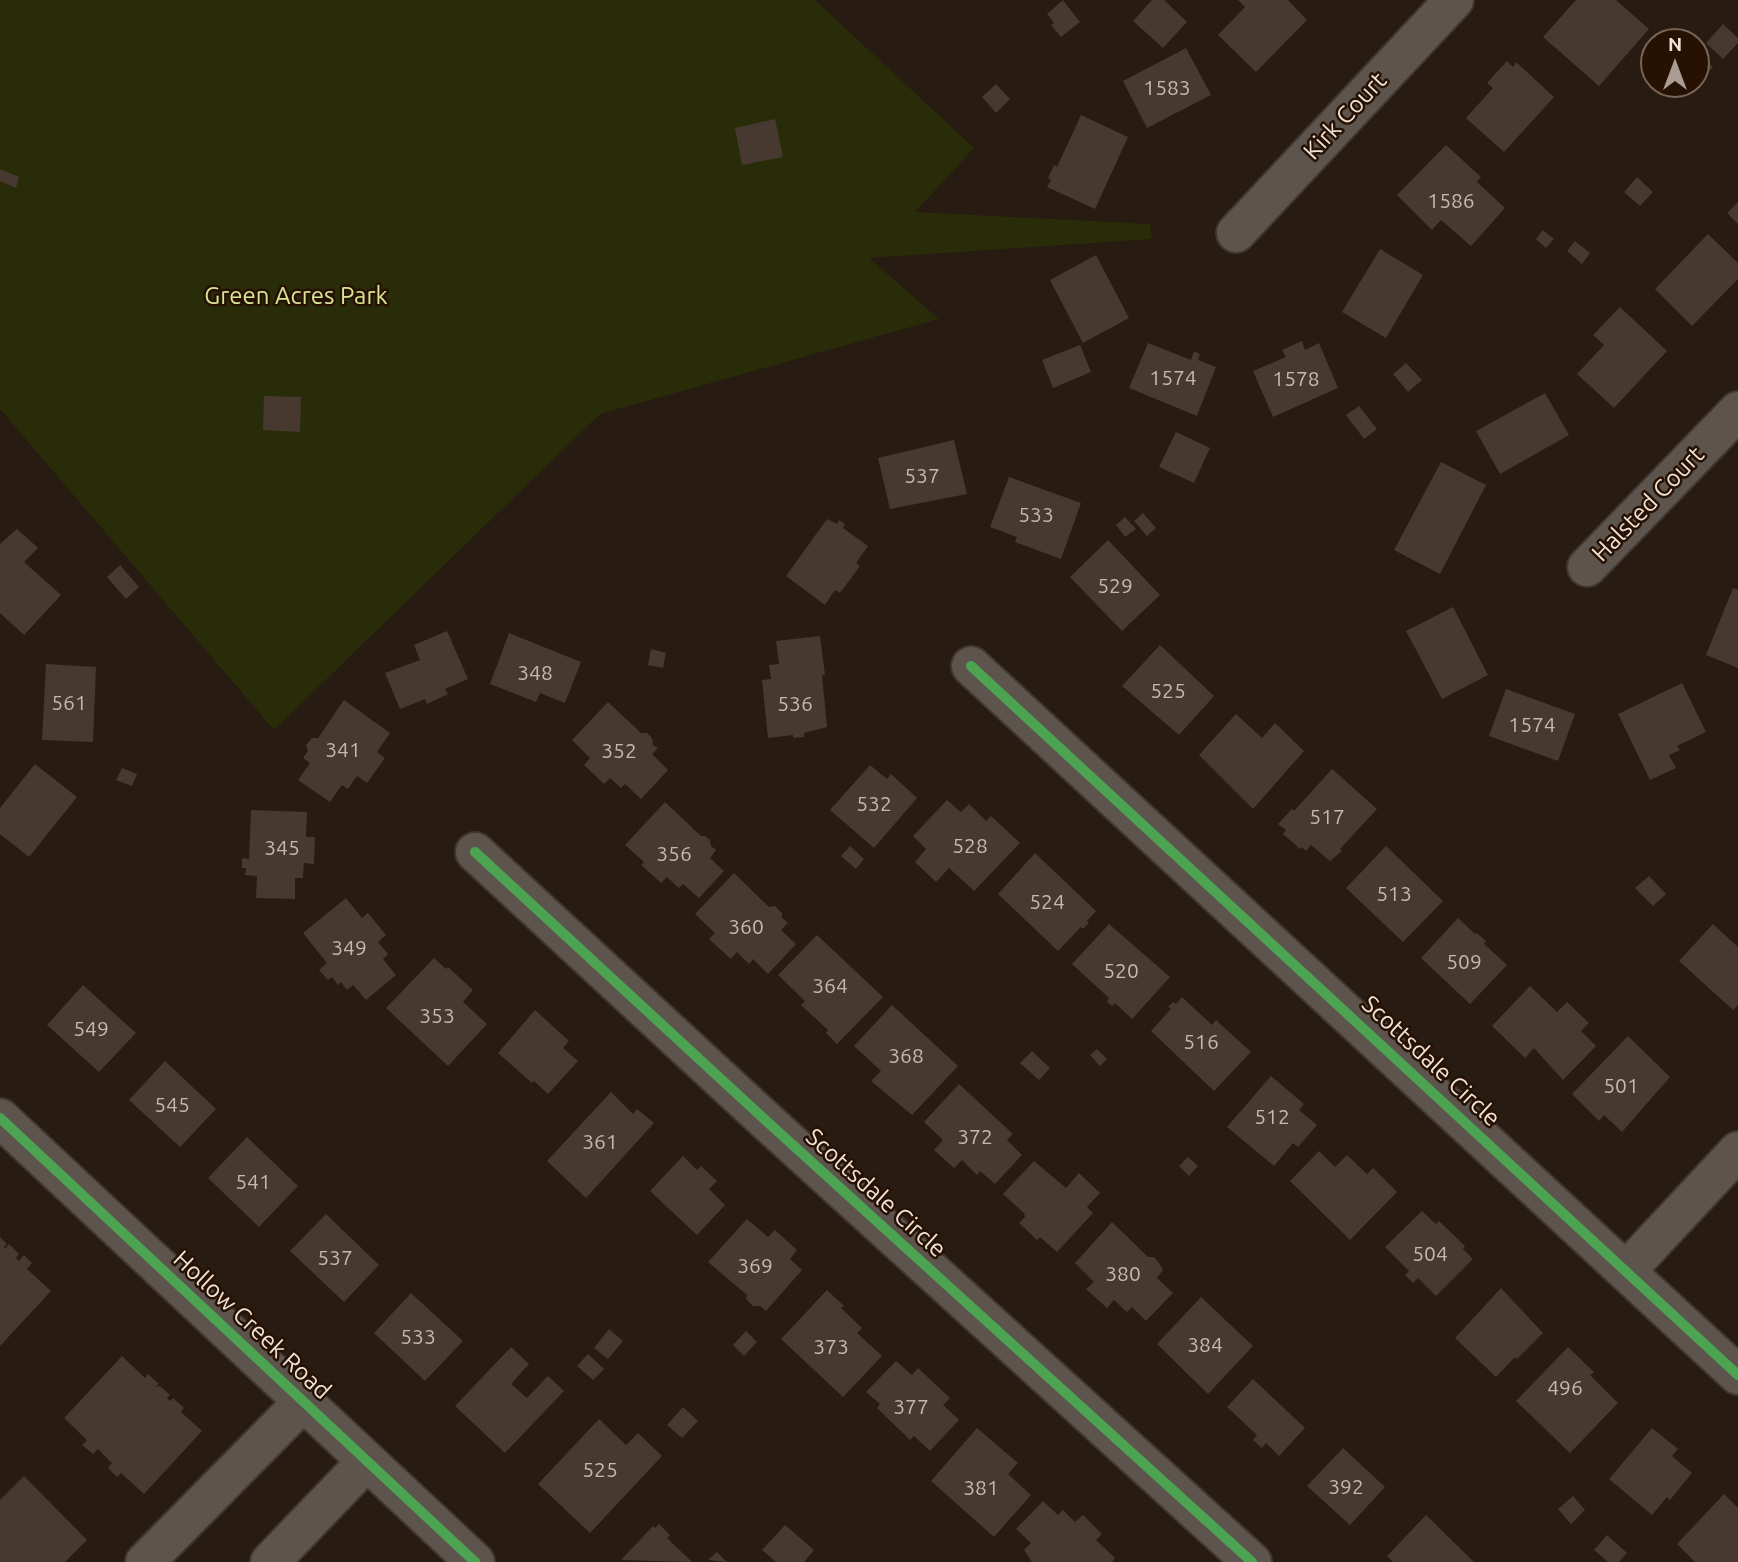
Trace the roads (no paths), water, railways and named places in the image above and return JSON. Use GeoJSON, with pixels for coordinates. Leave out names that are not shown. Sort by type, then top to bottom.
{"type":"FeatureCollection","features":[{"type":"Feature","properties":{"kind":"street","name":"Kirk Court"},"geometry":{"type":"LineString","coordinates":[[1236,233],[1454,0]]}},
{"type":"Feature","properties":{"kind":"street","name":"Halsted Court"},"geometry":{"type":"LineString","coordinates":[[1587,567],[1738,411]]}},
{"type":"Feature","properties":{"kind":"street","name":"Scottsdale Circle"},"geometry":{"type":"LineString","coordinates":[[971,666],[1738,1375]]}},
{"type":"Feature","properties":{"kind":"street","name":"Scottsdale Circle"},"geometry":{"type":"LineString","coordinates":[[475,852],[1252,1562]]}},
{"type":"Feature","properties":{"kind":"street","name":"Hollow Creek Road"},"geometry":{"type":"LineString","coordinates":[[0,1118],[475,1562]]}},
{"type":"Feature","properties":{"kind":"street"},"geometry":{"type":"LineString","coordinates":[[1627,1270],[1738,1152]]}},
{"type":"Feature","properties":{"kind":"street"},"geometry":{"type":"LineString","coordinates":[[145,1562],[303,1402]]}},
{"type":"Feature","properties":{"kind":"street"},"geometry":{"type":"LineString","coordinates":[[270,1562],[367,1461]]}},
{"type":"Feature","properties":{"kind":"park label","name":"Green Acres Park"},"geometry":{"type":"Point","coordinates":[296,296]}}]}
